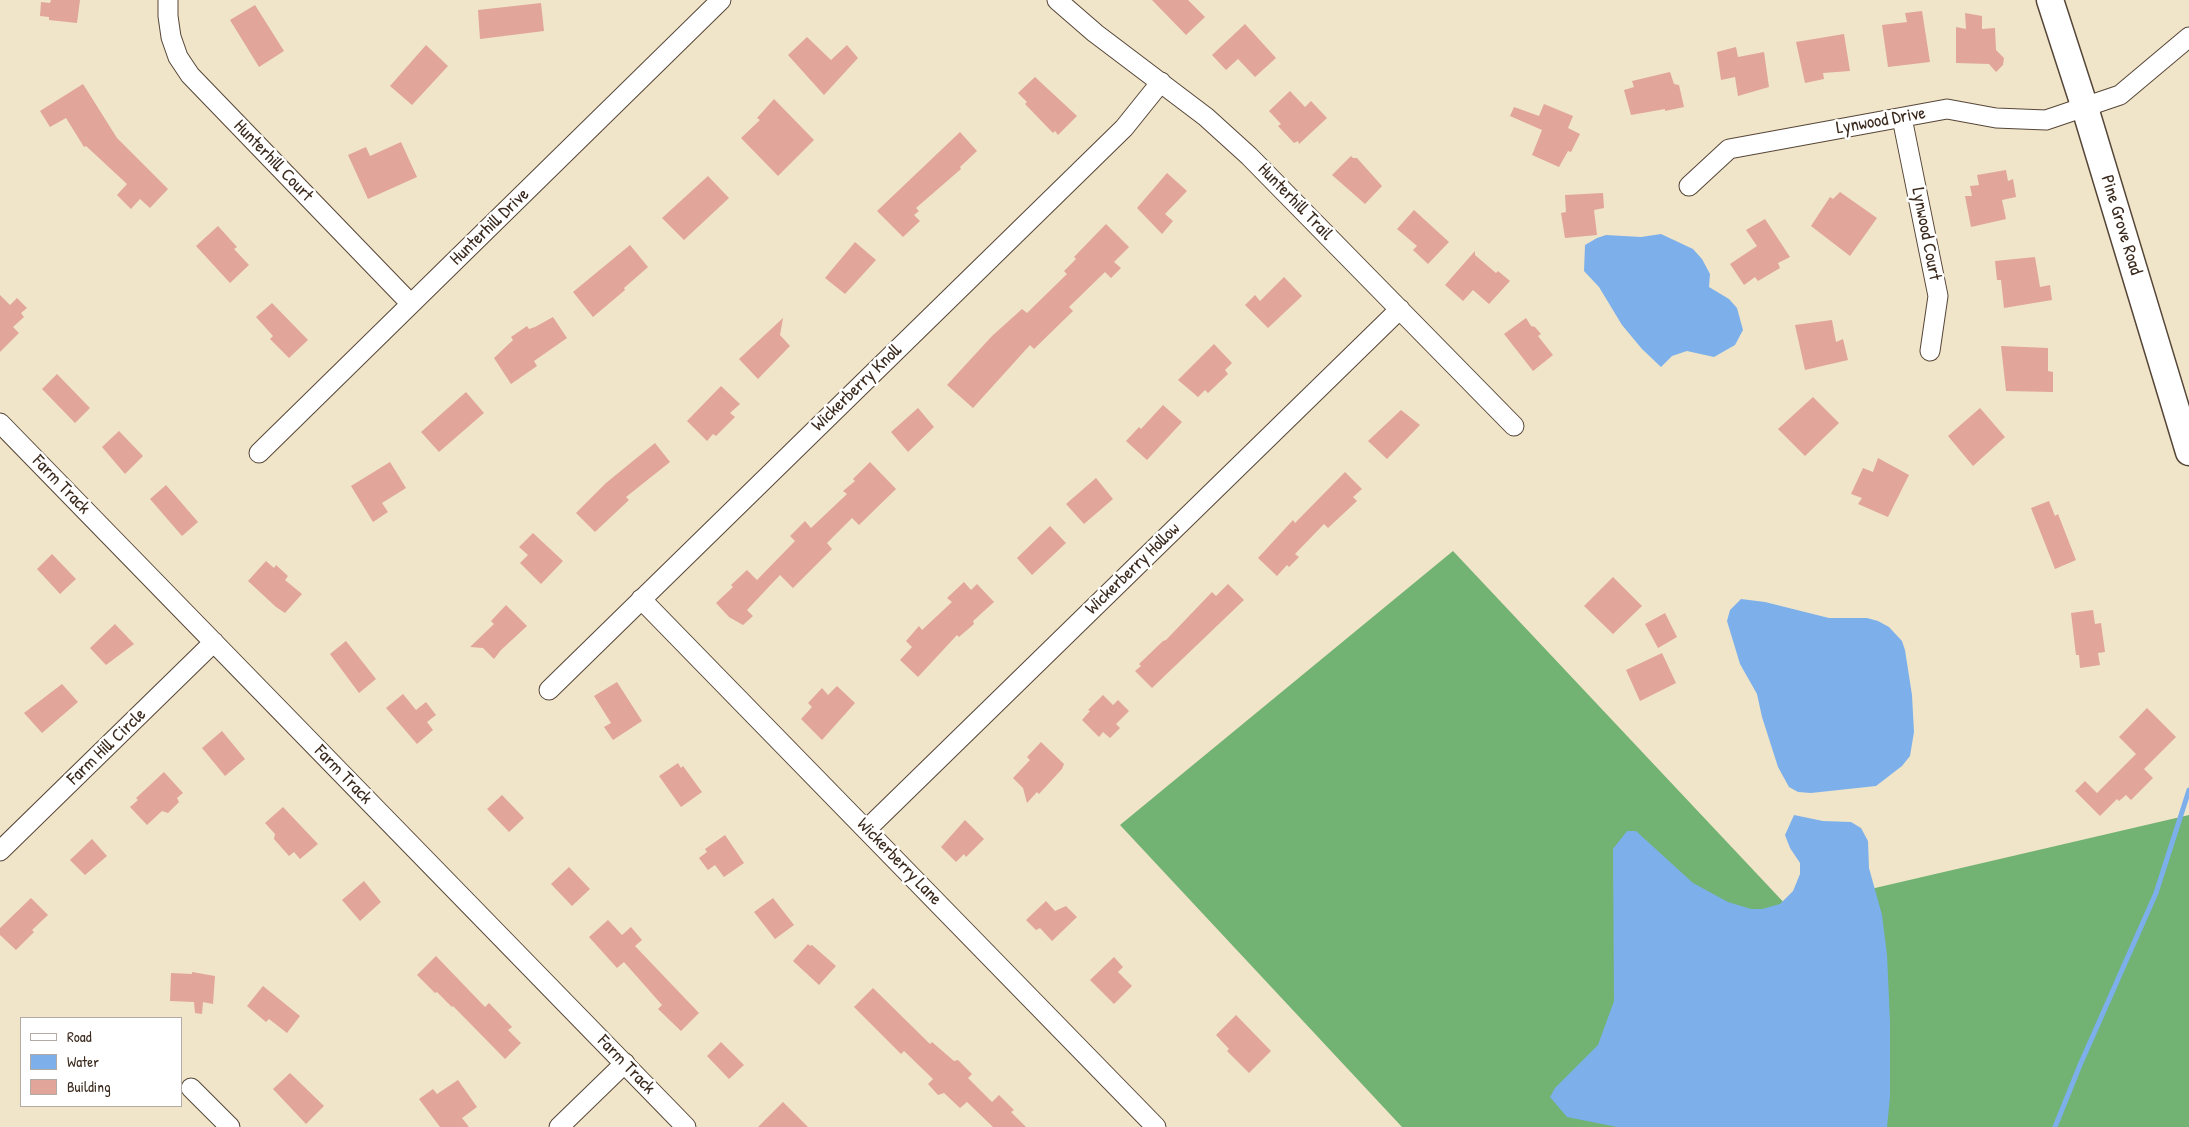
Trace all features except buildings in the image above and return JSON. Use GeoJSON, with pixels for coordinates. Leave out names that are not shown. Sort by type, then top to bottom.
{"type":"FeatureCollection","features":[{"type":"Feature","properties":{"kind":"main road","name":"Pine Grove Road"},"geometry":{"type":"LineString","coordinates":[[2050,0],[2085,108],[2189,452]]}},
{"type":"Feature","properties":{"kind":"street","name":"Hunterhill Court"},"geometry":{"type":"LineString","coordinates":[[168,0],[171,37],[178,57],[190,76],[412,304]]}},
{"type":"Feature","properties":{"kind":"street","name":"Hunterhill Drive"},"geometry":{"type":"LineString","coordinates":[[259,453],[721,0]]}},
{"type":"Feature","properties":{"kind":"street","name":"Hunterhill Trail"},"geometry":{"type":"LineString","coordinates":[[1057,0],[1095,33],[1206,117],[1249,156],[1514,426]]}},
{"type":"Feature","properties":{"kind":"street","name":"Lynwood Drive"},"geometry":{"type":"LineString","coordinates":[[1689,186],[1730,149],[1947,109],[1996,118],[2046,120],[2120,95],[2189,37]]}},
{"type":"Feature","properties":{"kind":"street","name":"Wickerberry Knoll"},"geometry":{"type":"LineString","coordinates":[[549,690],[1124,128],[1161,82]]}},
{"type":"Feature","properties":{"kind":"street","name":"Lynwood Court"},"geometry":{"type":"LineString","coordinates":[[1902,118],[1938,296],[1930,351]]}},
{"type":"Feature","properties":{"kind":"street","name":"Wickerberry Hollow"},"geometry":{"type":"LineString","coordinates":[[866,829],[1400,309]]}},
{"type":"Feature","properties":{"kind":"street","name":"Farm Track"},"geometry":{"type":"LineString","coordinates":[[0,423],[686,1127]]}},
{"type":"Feature","properties":{"kind":"street","name":"Wickerberry Lane"},"geometry":{"type":"LineString","coordinates":[[641,599],[1156,1127]]}},
{"type":"Feature","properties":{"kind":"street","name":"Farm Hill Circle"},"geometry":{"type":"LineString","coordinates":[[0,852],[214,642]]}},
{"type":"Feature","properties":{"kind":"street"},"geometry":{"type":"LineString","coordinates":[[559,1127],[624,1063]]}},
{"type":"Feature","properties":{"kind":"street"},"geometry":{"type":"LineString","coordinates":[[191,1088],[230,1127]]}},
{"type":"Feature","properties":{"kind":"green space"},"geometry":{"type":"Polygon","coordinates":[[[1453,551],[1789,908],[2189,815],[2189,1127],[1402,1127],[1120,825],[1453,551]]]}},
{"type":"Feature","properties":{"kind":"water"},"geometry":{"type":"Polygon","coordinates":[[[1661,234],[1693,249],[1702,259],[1710,274],[1709,287],[1729,299],[1737,308],[1743,330],[1735,345],[1714,357],[1687,351],[1672,356],[1661,367],[1642,349],[1622,325],[1599,287],[1584,271],[1585,245],[1597,238],[1606,235],[1641,237],[1661,234]]]}},
{"type":"Feature","properties":{"kind":"water"},"geometry":{"type":"Polygon","coordinates":[[[1741,599],[1765,602],[1829,618],[1867,618],[1889,627],[1902,641],[1912,695],[1914,732],[1910,756],[1902,766],[1876,786],[1811,793],[1798,792],[1789,787],[1778,767],[1762,717],[1757,694],[1740,664],[1727,621],[1730,610],[1741,599]]]}},
{"type":"Feature","properties":{"kind":"water"},"geometry":{"type":"Polygon","coordinates":[[[1794,815],[1823,821],[1851,822],[1861,828],[1868,841],[1869,868],[1882,915],[1887,955],[1890,1021],[1890,1097],[1887,1127],[1617,1127],[1567,1117],[1550,1097],[1555,1088],[1598,1045],[1614,1001],[1613,849],[1627,831],[1636,831],[1693,883],[1728,902],[1751,909],[1762,909],[1780,904],[1793,891],[1800,874],[1800,863],[1790,848],[1785,835],[1794,815]]]}},
{"type":"Feature","properties":{"kind":"waterway"},"geometry":{"type":"LineString","coordinates":[[2055,1127],[2080,1065],[2156,893],[2189,790]]}}]}
